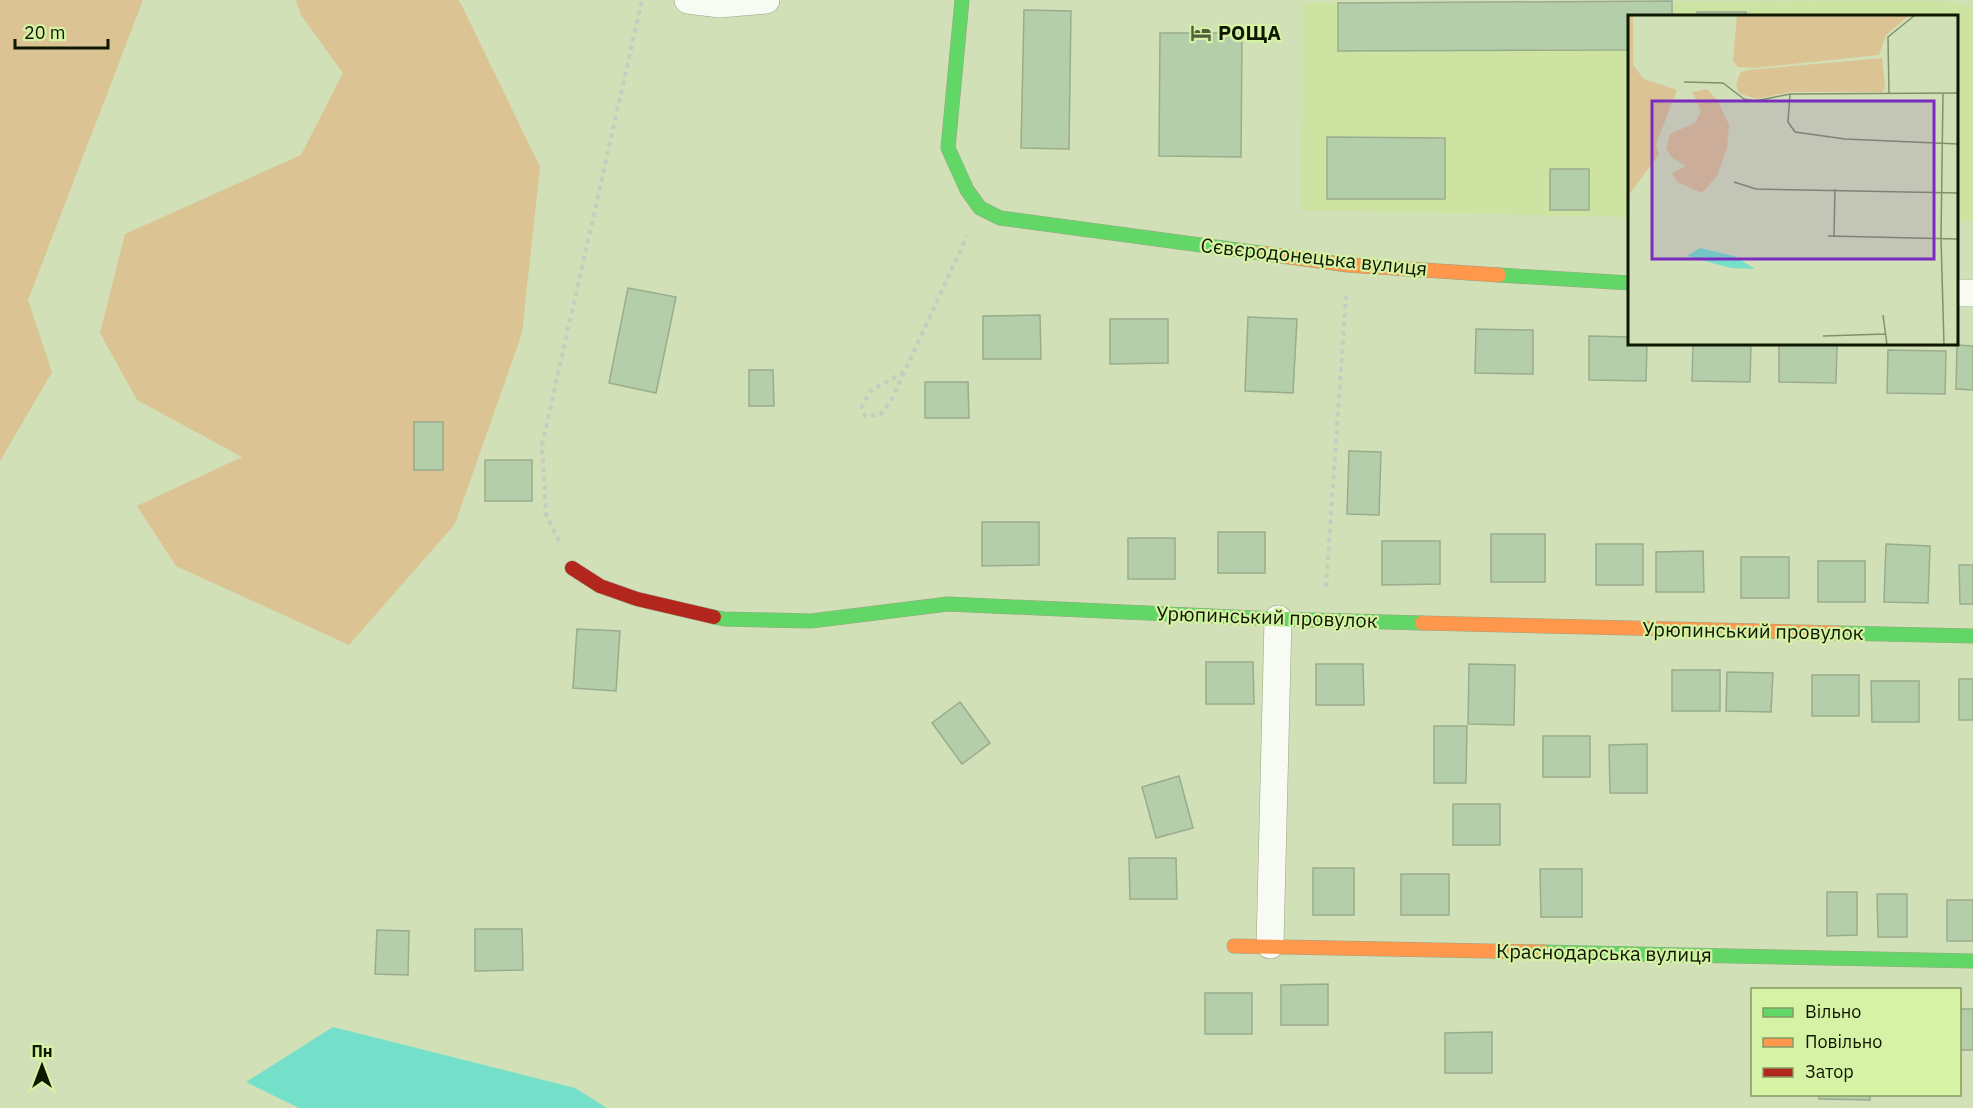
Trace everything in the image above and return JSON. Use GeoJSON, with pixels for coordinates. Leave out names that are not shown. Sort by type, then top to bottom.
{"type":"FeatureCollection","features":[{"type":"Feature","properties":{"kind":"street"},"geometry":{"type":"LineString","coordinates":[[688,0],[720,4],[766,0]]}},
{"type":"Feature","properties":{"kind":"street"},"geometry":{"type":"LineString","coordinates":[[962,0],[948,148],[967,190],[980,208]]}},
{"type":"Feature","properties":{"kind":"street","name":"Сєвєродонецька вулиця"},"geometry":{"type":"LineString","coordinates":[[980,208],[1000,218],[1348,265],[1628,283]]}},
{"type":"Feature","properties":{"kind":"street","name":"Урюпинський провулок"},"geometry":{"type":"LineString","coordinates":[[572,568],[600,586],[637,599],[724,619],[811,621],[948,604],[1278,619],[1973,636]]}},
{"type":"Feature","properties":{"kind":"street"},"geometry":{"type":"LineString","coordinates":[[1270,945],[1278,619]]}},
{"type":"Feature","properties":{"kind":"street","name":"Краснодарська вулиця"},"geometry":{"type":"LineString","coordinates":[[1234,946],[1973,961]]}},
{"type":"Feature","properties":{"kind":"path"},"geometry":{"type":"LineString","coordinates":[[572,568],[546,514],[542,445],[642,0]]}},
{"type":"Feature","properties":{"kind":"path"},"geometry":{"type":"LineString","coordinates":[[904,372],[870,391],[862,407],[865,416],[881,414],[892,399],[980,208]]}},
{"type":"Feature","properties":{"kind":"path"},"geometry":{"type":"LineString","coordinates":[[1324,620],[1348,265]]}},
{"type":"Feature","properties":{"kind":"shaded area"},"geometry":{"type":"Polygon","coordinates":[[[0,0],[143,0],[28,300],[52,372],[0,461],[0,0]]]}},
{"type":"Feature","properties":{"kind":"shaded area"},"geometry":{"type":"Polygon","coordinates":[[[296,0],[458,0],[540,167],[522,333],[455,524],[349,645],[176,566],[137,506],[242,457],[137,400],[100,333],[125,234],[301,155],[343,73],[301,15],[296,0]]]}},
{"type":"Feature","properties":{"kind":"shaded area"},"geometry":{"type":"Polygon","coordinates":[[[1941,1],[1962,4],[1973,8],[1973,222],[1958,222],[1958,15],[1628,15],[1628,217],[1301,210],[1304,3],[1941,1]]]}},
{"type":"Feature","properties":{"kind":"water"},"geometry":{"type":"Polygon","coordinates":[[[333,1027],[575,1088],[607,1108],[299,1108],[246,1082],[333,1027]]]}},
{"type":"Feature","properties":{"kind":"building"},"geometry":{"type":"Polygon","coordinates":[[[1672,1],[1672,15],[1628,15],[1628,50],[1338,51],[1338,3],[1672,1]]]}},
{"type":"Feature","properties":{"kind":"building"},"geometry":{"type":"Polygon","coordinates":[[[1024,10],[1071,11],[1069,149],[1021,148],[1024,10]]]}},
{"type":"Feature","properties":{"kind":"building"},"geometry":{"type":"Polygon","coordinates":[[[1697,12],[1746,12],[1746,15],[1697,15],[1697,12]]]}},
{"type":"Feature","properties":{"kind":"building"},"geometry":{"type":"Polygon","coordinates":[[[1160,33],[1242,33],[1241,157],[1159,156],[1160,33]]]}},
{"type":"Feature","properties":{"kind":"building"},"geometry":{"type":"Polygon","coordinates":[[[1327,137],[1445,138],[1445,199],[1327,199],[1327,137]]]}},
{"type":"Feature","properties":{"kind":"building"},"geometry":{"type":"Polygon","coordinates":[[[1550,169],[1589,169],[1589,210],[1550,210],[1550,169]]]}},
{"type":"Feature","properties":{"kind":"building"},"geometry":{"type":"Polygon","coordinates":[[[628,288],[676,297],[656,393],[609,383],[628,288]]]}},
{"type":"Feature","properties":{"kind":"building"},"geometry":{"type":"Polygon","coordinates":[[[1040,315],[1041,359],[983,359],[983,316],[1040,315]]]}},
{"type":"Feature","properties":{"kind":"building"},"geometry":{"type":"Polygon","coordinates":[[[1248,317],[1297,319],[1293,393],[1245,391],[1248,317]]]}},
{"type":"Feature","properties":{"kind":"building"},"geometry":{"type":"Polygon","coordinates":[[[1110,319],[1168,319],[1168,363],[1110,364],[1110,319]]]}},
{"type":"Feature","properties":{"kind":"building"},"geometry":{"type":"Polygon","coordinates":[[[1476,329],[1533,330],[1533,374],[1475,373],[1476,329]]]}},
{"type":"Feature","properties":{"kind":"building"},"geometry":{"type":"Polygon","coordinates":[[[1589,336],[1628,337],[1628,345],[1647,345],[1646,381],[1589,380],[1589,336]]]}},
{"type":"Feature","properties":{"kind":"building"},"geometry":{"type":"Polygon","coordinates":[[[1693,345],[1751,345],[1750,382],[1692,381],[1693,345]]]}},
{"type":"Feature","properties":{"kind":"building"},"geometry":{"type":"Polygon","coordinates":[[[1779,345],[1837,345],[1836,383],[1779,382],[1779,345]]]}},
{"type":"Feature","properties":{"kind":"building"},"geometry":{"type":"Polygon","coordinates":[[[1957,345],[1973,346],[1973,390],[1956,389],[1957,345]]]}},
{"type":"Feature","properties":{"kind":"building"},"geometry":{"type":"Polygon","coordinates":[[[1888,350],[1946,351],[1945,394],[1887,393],[1888,350]]]}},
{"type":"Feature","properties":{"kind":"building"},"geometry":{"type":"Polygon","coordinates":[[[749,370],[773,370],[774,406],[749,406],[749,370]]]}},
{"type":"Feature","properties":{"kind":"building"},"geometry":{"type":"Polygon","coordinates":[[[925,382],[968,382],[969,418],[925,418],[925,382]]]}},
{"type":"Feature","properties":{"kind":"building"},"geometry":{"type":"Polygon","coordinates":[[[414,422],[443,422],[443,470],[414,470],[414,422]]]}},
{"type":"Feature","properties":{"kind":"building"},"geometry":{"type":"Polygon","coordinates":[[[1349,451],[1381,452],[1379,515],[1347,514],[1349,451]]]}},
{"type":"Feature","properties":{"kind":"building"},"geometry":{"type":"Polygon","coordinates":[[[485,460],[532,460],[532,501],[485,501],[485,460]]]}},
{"type":"Feature","properties":{"kind":"building"},"geometry":{"type":"Polygon","coordinates":[[[982,522],[1039,522],[1039,565],[982,566],[982,522]]]}},
{"type":"Feature","properties":{"kind":"building"},"geometry":{"type":"Polygon","coordinates":[[[1218,532],[1265,532],[1265,573],[1218,573],[1218,532]]]}},
{"type":"Feature","properties":{"kind":"building"},"geometry":{"type":"Polygon","coordinates":[[[1491,534],[1545,534],[1545,582],[1491,582],[1491,534]]]}},
{"type":"Feature","properties":{"kind":"building"},"geometry":{"type":"Polygon","coordinates":[[[1128,538],[1175,538],[1175,579],[1128,579],[1128,538]]]}},
{"type":"Feature","properties":{"kind":"building"},"geometry":{"type":"Polygon","coordinates":[[[1382,541],[1440,541],[1440,584],[1382,585],[1382,541]]]}},
{"type":"Feature","properties":{"kind":"building"},"geometry":{"type":"Polygon","coordinates":[[[1596,544],[1643,544],[1643,585],[1596,585],[1596,544]]]}},
{"type":"Feature","properties":{"kind":"building"},"geometry":{"type":"Polygon","coordinates":[[[1886,544],[1930,546],[1928,603],[1884,602],[1886,544]]]}},
{"type":"Feature","properties":{"kind":"building"},"geometry":{"type":"Polygon","coordinates":[[[1703,551],[1704,592],[1656,592],[1656,552],[1703,551]]]}},
{"type":"Feature","properties":{"kind":"building"},"geometry":{"type":"Polygon","coordinates":[[[1741,557],[1789,557],[1789,598],[1741,598],[1741,557]]]}},
{"type":"Feature","properties":{"kind":"building"},"geometry":{"type":"Polygon","coordinates":[[[1818,561],[1865,561],[1865,602],[1818,602],[1818,561]]]}},
{"type":"Feature","properties":{"kind":"building"},"geometry":{"type":"Polygon","coordinates":[[[1959,565],[1973,565],[1973,604],[1960,604],[1959,565]]]}},
{"type":"Feature","properties":{"kind":"building"},"geometry":{"type":"Polygon","coordinates":[[[577,629],[620,631],[616,691],[573,688],[577,629]]]}},
{"type":"Feature","properties":{"kind":"building"},"geometry":{"type":"Polygon","coordinates":[[[1206,662],[1253,662],[1254,704],[1206,704],[1206,662]]]}},
{"type":"Feature","properties":{"kind":"building"},"geometry":{"type":"Polygon","coordinates":[[[1316,664],[1363,664],[1364,705],[1316,705],[1316,664]]]}},
{"type":"Feature","properties":{"kind":"building"},"geometry":{"type":"Polygon","coordinates":[[[1469,664],[1515,665],[1514,725],[1468,724],[1469,664]]]}},
{"type":"Feature","properties":{"kind":"building"},"geometry":{"type":"Polygon","coordinates":[[[1672,670],[1720,670],[1720,711],[1672,711],[1672,670]]]}},
{"type":"Feature","properties":{"kind":"building"},"geometry":{"type":"Polygon","coordinates":[[[1727,672],[1773,673],[1771,712],[1726,711],[1727,672]]]}},
{"type":"Feature","properties":{"kind":"building"},"geometry":{"type":"Polygon","coordinates":[[[1812,675],[1859,675],[1859,716],[1812,716],[1812,675]]]}},
{"type":"Feature","properties":{"kind":"building"},"geometry":{"type":"Polygon","coordinates":[[[1959,679],[1973,679],[1973,720],[1959,720],[1959,679]]]}},
{"type":"Feature","properties":{"kind":"building"},"geometry":{"type":"Polygon","coordinates":[[[1871,681],[1919,681],[1919,722],[1872,722],[1871,681]]]}},
{"type":"Feature","properties":{"kind":"building"},"geometry":{"type":"Polygon","coordinates":[[[960,702],[990,743],[962,764],[932,723],[960,702]]]}},
{"type":"Feature","properties":{"kind":"building"},"geometry":{"type":"Polygon","coordinates":[[[1434,726],[1467,726],[1466,783],[1434,783],[1434,726]]]}},
{"type":"Feature","properties":{"kind":"building"},"geometry":{"type":"Polygon","coordinates":[[[1543,736],[1590,736],[1590,777],[1543,777],[1543,736]]]}},
{"type":"Feature","properties":{"kind":"building"},"geometry":{"type":"Polygon","coordinates":[[[1647,744],[1647,793],[1610,793],[1609,745],[1647,744]]]}},
{"type":"Feature","properties":{"kind":"building"},"geometry":{"type":"Polygon","coordinates":[[[1179,776],[1193,828],[1156,838],[1142,787],[1179,776]]]}},
{"type":"Feature","properties":{"kind":"building"},"geometry":{"type":"Polygon","coordinates":[[[1453,804],[1500,804],[1500,845],[1453,845],[1453,804]]]}},
{"type":"Feature","properties":{"kind":"building"},"geometry":{"type":"Polygon","coordinates":[[[1129,858],[1176,858],[1177,899],[1130,899],[1129,858]]]}},
{"type":"Feature","properties":{"kind":"building"},"geometry":{"type":"Polygon","coordinates":[[[1313,868],[1354,868],[1354,915],[1313,915],[1313,868]]]}},
{"type":"Feature","properties":{"kind":"building"},"geometry":{"type":"Polygon","coordinates":[[[1540,869],[1582,869],[1582,917],[1541,917],[1540,869]]]}},
{"type":"Feature","properties":{"kind":"building"},"geometry":{"type":"Polygon","coordinates":[[[1401,874],[1449,874],[1449,915],[1401,915],[1401,874]]]}},
{"type":"Feature","properties":{"kind":"building"},"geometry":{"type":"Polygon","coordinates":[[[1827,892],[1857,892],[1857,935],[1827,936],[1827,892]]]}},
{"type":"Feature","properties":{"kind":"building"},"geometry":{"type":"Polygon","coordinates":[[[1877,894],[1907,894],[1907,937],[1878,937],[1877,894]]]}},
{"type":"Feature","properties":{"kind":"building"},"geometry":{"type":"Polygon","coordinates":[[[1947,900],[1973,900],[1973,941],[1947,941],[1947,900]]]}},
{"type":"Feature","properties":{"kind":"building"},"geometry":{"type":"Polygon","coordinates":[[[475,929],[522,929],[523,970],[475,971],[475,929]]]}},
{"type":"Feature","properties":{"kind":"building"},"geometry":{"type":"Polygon","coordinates":[[[377,930],[409,931],[408,975],[375,974],[377,930]]]}},
{"type":"Feature","properties":{"kind":"building"},"geometry":{"type":"Polygon","coordinates":[[[1328,984],[1328,1025],[1281,1025],[1281,985],[1328,984]]]}},
{"type":"Feature","properties":{"kind":"building"},"geometry":{"type":"Polygon","coordinates":[[[1205,993],[1252,993],[1252,1034],[1205,1034],[1205,993]]]}},
{"type":"Feature","properties":{"kind":"building"},"geometry":{"type":"Polygon","coordinates":[[[1961,1009],[1973,1009],[1973,1050],[1961,1050],[1961,1009]]]}},
{"type":"Feature","properties":{"kind":"building"},"geometry":{"type":"Polygon","coordinates":[[[1492,1032],[1492,1073],[1445,1073],[1445,1033],[1492,1032]]]}},
{"type":"Feature","properties":{"kind":"building"},"geometry":{"type":"Polygon","coordinates":[[[1819,1096],[1870,1096],[1870,1100],[1819,1099],[1819,1096]]]}},
{"type":"Feature","properties":{"kind":"traffic: fast"},"geometry":{"type":"LineString","coordinates":[[962,0],[948,148],[967,190],[980,208],[1000,218],[1260,253]]}},
{"type":"Feature","properties":{"kind":"traffic: fast"},"geometry":{"type":"LineString","coordinates":[[1499,275],[1628,283]]}},
{"type":"Feature","properties":{"kind":"traffic: fast"},"geometry":{"type":"LineString","coordinates":[[714,617],[811,621],[948,604],[1422,623]]}},
{"type":"Feature","properties":{"kind":"traffic: fast"},"geometry":{"type":"LineString","coordinates":[[1838,633],[1973,636]]}},
{"type":"Feature","properties":{"kind":"traffic: fast"},"geometry":{"type":"LineString","coordinates":[[1543,952],[1973,961]]}},
{"type":"Feature","properties":{"kind":"traffic: slow"},"geometry":{"type":"LineString","coordinates":[[1260,253],[1348,265],[1499,275]]}},
{"type":"Feature","properties":{"kind":"traffic: slow"},"geometry":{"type":"LineString","coordinates":[[1422,623],[1838,633]]}},
{"type":"Feature","properties":{"kind":"traffic: slow"},"geometry":{"type":"LineString","coordinates":[[1234,946],[1543,952]]}},
{"type":"Feature","properties":{"kind":"traffic: jam"},"geometry":{"type":"LineString","coordinates":[[572,568],[600,586],[637,599],[714,617]]}},
{"type":"Feature","properties":{"kind":"place","name":"РОЩА"},"geometry":{"type":"Point","coordinates":[1201,33]}}]}
